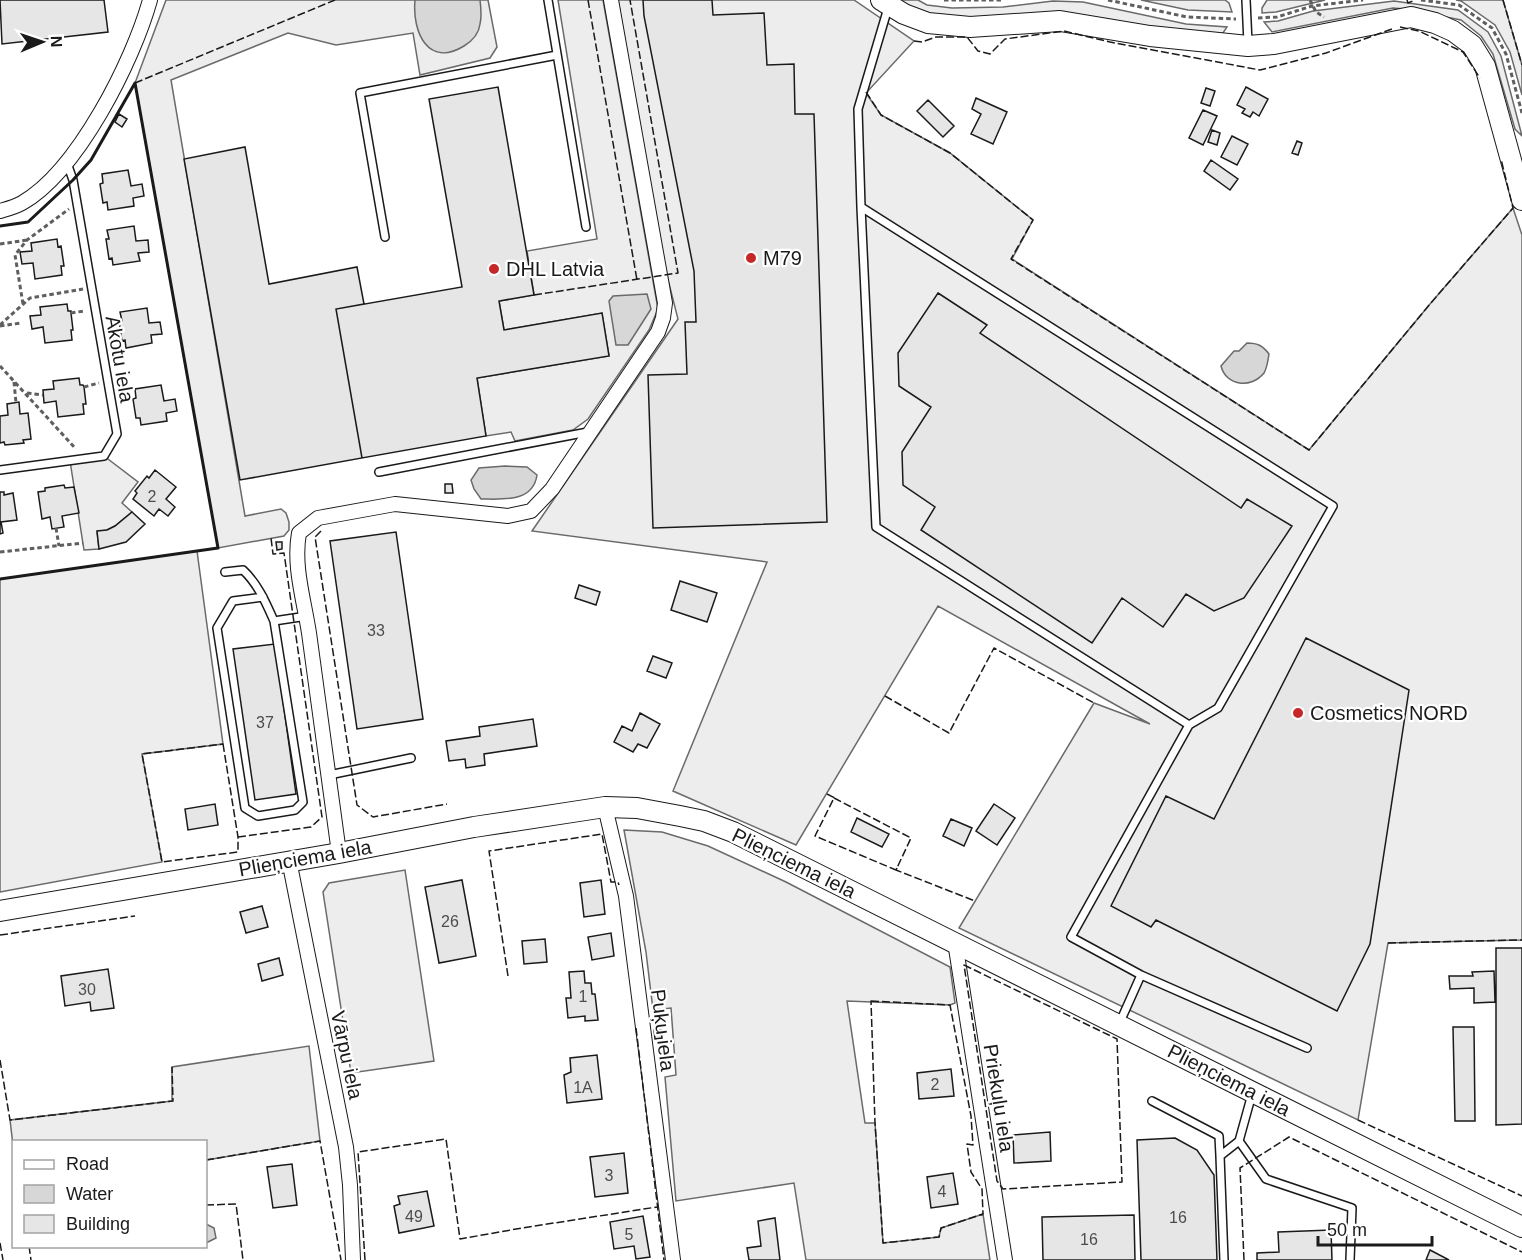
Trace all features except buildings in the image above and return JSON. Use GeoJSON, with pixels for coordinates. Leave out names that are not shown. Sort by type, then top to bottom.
{"type":"FeatureCollection","features":[{"type":"Feature","properties":{"kind":"main road"},"geometry":{"type":"LineString","coordinates":[[885,3],[928,23],[970,27],[1060,21],[1150,36],[1248,46],[1274,44],[1411,17],[1434,23],[1453,31],[1473,45],[1485,66],[1521,188]]}},
{"type":"Feature","properties":{"kind":"main road","name":"Plieņciema iela"},"geometry":{"type":"LineString","coordinates":[[0,910],[339,853],[474,827],[605,807],[637,808],[704,821],[733,832],[955,942],[1522,1227]]}},
{"type":"Feature","properties":{"kind":"street"},"geometry":{"type":"LineString","coordinates":[[0,211],[20,204],[39,192],[67,163],[127,64],[143,27],[150,0]]}},
{"type":"Feature","properties":{"kind":"street"},"geometry":{"type":"LineString","coordinates":[[339,853],[307,616],[298,567],[299,533],[318,518],[395,504],[508,516],[531,511],[552,489],[658,332],[663,318],[665,303],[611,0]]}},
{"type":"Feature","properties":{"kind":"street","name":"Puķu iela"},"geometry":{"type":"LineString","coordinates":[[605,807],[626,896],[673,1260]]}},
{"type":"Feature","properties":{"kind":"street","name":"Vārpu iela"},"geometry":{"type":"LineString","coordinates":[[290,860],[346,1147],[353,1260]]}},
{"type":"Feature","properties":{"kind":"street","name":"Priekuļu iela"},"geometry":{"type":"LineString","coordinates":[[955,942],[1005,1260]]}},
{"type":"Feature","properties":{"kind":"lane"},"geometry":{"type":"LineString","coordinates":[[548,0],[586,227]]}},
{"type":"Feature","properties":{"kind":"lane"},"geometry":{"type":"LineString","coordinates":[[1246,0],[1248,46]]}},
{"type":"Feature","properties":{"kind":"lane"},"geometry":{"type":"LineString","coordinates":[[885,3],[858,109],[876,527],[1189,725]]}},
{"type":"Feature","properties":{"kind":"lane"},"geometry":{"type":"LineString","coordinates":[[385,237],[360,93],[557,55]]}},
{"type":"Feature","properties":{"kind":"lane","name":"Akotu iela"},"geometry":{"type":"LineString","coordinates":[[0,470],[104,456],[117,434],[73,180],[67,163]]}},
{"type":"Feature","properties":{"kind":"lane"},"geometry":{"type":"LineString","coordinates":[[861,207],[1333,506],[1218,708],[1189,725],[1071,936],[1141,975],[1307,1048]]}},
{"type":"Feature","properties":{"kind":"lane"},"geometry":{"type":"LineString","coordinates":[[379,472],[591,431]]}},
{"type":"Feature","properties":{"kind":"lane"},"geometry":{"type":"LineString","coordinates":[[225,572],[243,570],[263,597],[274,621],[303,802],[295,810],[258,816],[245,808],[217,628],[233,601],[263,597]]}},
{"type":"Feature","properties":{"kind":"lane"},"geometry":{"type":"LineString","coordinates":[[274,621],[307,616]]}},
{"type":"Feature","properties":{"kind":"lane"},"geometry":{"type":"LineString","coordinates":[[328,775],[411,758]]}},
{"type":"Feature","properties":{"kind":"lane"},"geometry":{"type":"LineString","coordinates":[[1119,1024],[1141,975]]}},
{"type":"Feature","properties":{"kind":"lane"},"geometry":{"type":"LineString","coordinates":[[1220,1156],[1239,1141],[1252,1092]]}},
{"type":"Feature","properties":{"kind":"lane"},"geometry":{"type":"LineString","coordinates":[[1152,1101],[1219,1136],[1224,1260]]}},
{"type":"Feature","properties":{"kind":"lane"},"geometry":{"type":"LineString","coordinates":[[1239,1141],[1266,1179],[1352,1208],[1350,1260]]}},
{"type":"Feature","properties":{"kind":"path"},"geometry":{"type":"LineString","coordinates":[[944,0],[1003,0]]}},
{"type":"Feature","properties":{"kind":"path"},"geometry":{"type":"LineString","coordinates":[[23,304],[15,255],[27,240],[68,209],[76,206]]}},
{"type":"Feature","properties":{"kind":"path"},"geometry":{"type":"LineString","coordinates":[[0,244],[27,240]]}},
{"type":"Feature","properties":{"kind":"path"},"geometry":{"type":"LineString","coordinates":[[0,325],[30,298],[91,287]]}},
{"type":"Feature","properties":{"kind":"path"},"geometry":{"type":"LineString","coordinates":[[71,313],[95,309]]}},
{"type":"Feature","properties":{"kind":"path"},"geometry":{"type":"LineString","coordinates":[[0,325],[21,323]]}},
{"type":"Feature","properties":{"kind":"path"},"geometry":{"type":"LineString","coordinates":[[0,366],[85,459]]}},
{"type":"Feature","properties":{"kind":"path"},"geometry":{"type":"LineString","coordinates":[[14,381],[16,403]]}},
{"type":"Feature","properties":{"kind":"path"},"geometry":{"type":"LineString","coordinates":[[84,387],[107,381]]}},
{"type":"Feature","properties":{"kind":"path"},"geometry":{"type":"LineString","coordinates":[[25,393],[43,395]]}},
{"type":"Feature","properties":{"kind":"path"},"geometry":{"type":"LineString","coordinates":[[56,528],[59,546]]}},
{"type":"Feature","properties":{"kind":"path"},"geometry":{"type":"LineString","coordinates":[[0,552],[83,543]]}},
{"type":"Feature","properties":{"kind":"shaded area"},"geometry":{"type":"Polygon","coordinates":[[[166,0],[488,0],[497,47],[490,58],[420,75],[413,33],[336,45],[288,33],[171,80],[245,516],[281,509],[286,513],[289,522],[289,530],[284,536],[218,548],[135,83],[166,0]]]}},
{"type":"Feature","properties":{"kind":"shaded area"},"geometry":{"type":"Polygon","coordinates":[[[558,0],[603,0],[658,309],[649,330],[588,419],[573,430],[515,441],[511,432],[486,436],[477,378],[609,356],[602,313],[504,330],[499,301],[534,295],[527,251],[597,239],[558,0]]]}},
{"type":"Feature","properties":{"kind":"shaded area"},"geometry":{"type":"Polygon","coordinates":[[[618,0],[854,0],[914,41],[866,93],[881,115],[950,153],[1033,220],[1012,259],[1309,450],[1513,208],[1522,235],[1522,940],[1388,943],[1358,1120],[959,928],[1094,703],[1150,724],[938,606],[796,845],[673,791],[767,562],[532,531],[678,319],[661,252],[618,0]]]}},
{"type":"Feature","properties":{"kind":"shaded area"},"geometry":{"type":"Polygon","coordinates":[[[894,0],[918,0],[927,5],[952,8],[1003,7],[1053,1],[1083,2],[1186,24],[1227,27],[1221,36],[934,18],[894,0]]]}},
{"type":"Feature","properties":{"kind":"shaded area"},"geometry":{"type":"Polygon","coordinates":[[[1141,0],[1225,0],[1229,3],[1232,12],[1188,10],[1141,0]]]}},
{"type":"Feature","properties":{"kind":"shaded area"},"geometry":{"type":"Polygon","coordinates":[[[1267,0],[1325,0],[1276,12],[1262,13],[1267,0]]]}},
{"type":"Feature","properties":{"kind":"shaded area"},"geometry":{"type":"Polygon","coordinates":[[[1456,0],[1503,0],[1522,65],[1522,95],[1510,52],[1495,25],[1461,1],[1456,0]]]}},
{"type":"Feature","properties":{"kind":"shaded area"},"geometry":{"type":"Polygon","coordinates":[[[1394,1],[1458,10],[1488,32],[1501,56],[1522,136],[1515,129],[1493,54],[1481,36],[1461,20],[1393,8],[1272,32],[1264,22],[1278,21],[1313,11],[1394,1]]]}},
{"type":"Feature","properties":{"kind":"shaded area"},"geometry":{"type":"Polygon","coordinates":[[[104,456],[138,482],[122,503],[132,512],[115,526],[97,532],[99,549],[84,550],[70,461],[104,456]]]}},
{"type":"Feature","properties":{"kind":"shaded area"},"geometry":{"type":"Polygon","coordinates":[[[197,551],[223,744],[142,754],[162,862],[0,892],[0,579],[197,551]]]}},
{"type":"Feature","properties":{"kind":"shaded area"},"geometry":{"type":"Polygon","coordinates":[[[624,830],[662,832],[708,846],[786,882],[950,967],[955,1003],[950,1005],[847,1001],[865,1123],[875,1123],[883,1243],[939,1237],[941,1228],[983,1214],[990,1260],[806,1260],[794,1183],[676,1201],[665,1077],[676,1075],[671,1008],[653,1010],[646,952],[624,830]]]}},
{"type":"Feature","properties":{"kind":"shaded area"},"geometry":{"type":"Polygon","coordinates":[[[405,870],[434,1061],[351,1073],[323,892],[329,883],[405,870]]]}},
{"type":"Feature","properties":{"kind":"shaded area"},"geometry":{"type":"Polygon","coordinates":[[[309,1046],[320,1141],[207,1160],[207,1140],[12,1140],[10,1120],[172,1101],[172,1067],[309,1046]]]}},
{"type":"Feature","properties":{"kind":"water"},"geometry":{"type":"Polygon","coordinates":[[[415,0],[480,0],[481,18],[477,34],[467,44],[451,52],[441,53],[432,50],[425,43],[416,24],[415,0]]]}},
{"type":"Feature","properties":{"kind":"water"},"geometry":{"type":"Polygon","coordinates":[[[647,294],[651,309],[628,345],[616,345],[609,301],[613,296],[647,294]]]}},
{"type":"Feature","properties":{"kind":"water"},"geometry":{"type":"Polygon","coordinates":[[[1247,343],[1257,344],[1265,349],[1269,354],[1268,362],[1264,373],[1259,378],[1240,383],[1228,378],[1221,366],[1234,351],[1239,351],[1247,343]]]}},
{"type":"Feature","properties":{"kind":"water"},"geometry":{"type":"Polygon","coordinates":[[[527,467],[537,475],[530,491],[515,498],[481,499],[471,480],[479,468],[527,467]]]}},
{"type":"Feature","properties":{"kind":"water"},"geometry":{"type":"Polygon","coordinates":[[[207,1224],[214,1228],[216,1238],[207,1242],[207,1224]]]}},
{"type":"Feature","properties":{"kind":"fence"},"geometry":{"type":"LineString","coordinates":[[135,83],[335,0]]}},
{"type":"Feature","properties":{"kind":"fence"},"geometry":{"type":"LineString","coordinates":[[588,0],[637,280]]}},
{"type":"Feature","properties":{"kind":"fence"},"geometry":{"type":"LineString","coordinates":[[534,295],[678,273],[630,0]]}},
{"type":"Feature","properties":{"kind":"fence"},"geometry":{"type":"LineString","coordinates":[[1407,0],[1408,3],[1415,0]]}},
{"type":"Feature","properties":{"kind":"fence"},"geometry":{"type":"LineString","coordinates":[[1503,0],[1522,65]]}},
{"type":"Feature","properties":{"kind":"fence"},"geometry":{"type":"LineString","coordinates":[[1400,27],[1419,31],[1463,52],[1480,78]]}},
{"type":"Feature","properties":{"kind":"fence"},"geometry":{"type":"LineString","coordinates":[[914,41],[922,42],[936,37],[967,37],[978,51],[990,54],[1005,39],[1064,31],[1110,42],[1260,70],[1326,53],[1392,29]]}},
{"type":"Feature","properties":{"kind":"fence"},"geometry":{"type":"LineString","coordinates":[[866,92],[881,115],[950,153],[1033,220],[1011,259],[1309,450],[1513,208],[1501,159]]}},
{"type":"Feature","properties":{"kind":"fence"},"geometry":{"type":"LineString","coordinates":[[321,531],[315,537],[357,805],[373,817],[447,804]]}},
{"type":"Feature","properties":{"kind":"fence"},"geometry":{"type":"LineString","coordinates":[[238,837],[311,827],[322,817],[284,553],[273,554],[271,538]]}},
{"type":"Feature","properties":{"kind":"fence"},"geometry":{"type":"LineString","coordinates":[[885,696],[949,733],[994,648],[1094,703]]}},
{"type":"Feature","properties":{"kind":"fence"},"geometry":{"type":"LineString","coordinates":[[223,744],[238,837],[238,852],[162,862],[142,754],[223,744]]}},
{"type":"Feature","properties":{"kind":"fence"},"geometry":{"type":"LineString","coordinates":[[827,794],[837,799]]}},
{"type":"Feature","properties":{"kind":"fence"},"geometry":{"type":"LineString","coordinates":[[834,798],[911,838],[896,870],[815,836],[834,798]]}},
{"type":"Feature","properties":{"kind":"fence"},"geometry":{"type":"LineString","coordinates":[[508,976],[489,851],[602,834],[611,882],[618,882],[619,885]]}},
{"type":"Feature","properties":{"kind":"fence"},"geometry":{"type":"LineString","coordinates":[[897,868],[896,870],[975,901]]}},
{"type":"Feature","properties":{"kind":"fence"},"geometry":{"type":"LineString","coordinates":[[0,935],[135,916]]}},
{"type":"Feature","properties":{"kind":"fence"},"geometry":{"type":"LineString","coordinates":[[1388,943],[1522,940]]}},
{"type":"Feature","properties":{"kind":"fence"},"geometry":{"type":"LineString","coordinates":[[964,965],[1117,1039],[1122,1182],[1003,1189],[997,1181],[964,965]]}},
{"type":"Feature","properties":{"kind":"fence"},"geometry":{"type":"LineString","coordinates":[[871,1001],[950,1005],[971,1116],[973,1145],[967,1144],[971,1172],[982,1189],[983,1214],[941,1228],[939,1237],[883,1243],[875,1123],[871,1001]]}},
{"type":"Feature","properties":{"kind":"fence"},"geometry":{"type":"LineString","coordinates":[[636,1028],[664,1260]]}},
{"type":"Feature","properties":{"kind":"fence"},"geometry":{"type":"LineString","coordinates":[[0,1060],[10,1120],[173,1101],[172,1067]]}},
{"type":"Feature","properties":{"kind":"fence"},"geometry":{"type":"LineString","coordinates":[[1358,1120],[1522,1196]]}},
{"type":"Feature","properties":{"kind":"fence"},"geometry":{"type":"LineString","coordinates":[[1244,1260],[1240,1168],[1289,1137],[1522,1252]]}},
{"type":"Feature","properties":{"kind":"fence"},"geometry":{"type":"LineString","coordinates":[[365,1260],[358,1152],[446,1139],[460,1239],[657,1207]]}},
{"type":"Feature","properties":{"kind":"fence"},"geometry":{"type":"LineString","coordinates":[[207,1160],[320,1141],[341,1260]]}},
{"type":"Feature","properties":{"kind":"fence"},"geometry":{"type":"LineString","coordinates":[[207,1205],[236,1204],[243,1260]]}},
{"type":"Feature","properties":{"kind":"fence"},"geometry":{"type":"LineString","coordinates":[[0,1243],[3,1260]]}},
{"type":"Feature","properties":{"kind":"fence"},"geometry":{"type":"LineString","coordinates":[[29,1248],[31,1260]]}},
{"type":"Feature","properties":{"kind":"wall"},"geometry":{"type":"LineString","coordinates":[[0,226],[28,222],[73,180],[91,160],[135,83]]}},
{"type":"Feature","properties":{"kind":"wall"},"geometry":{"type":"LineString","coordinates":[[0,579],[218,548],[135,83]]}},
{"type":"Feature","properties":{"kind":"place","name":"M79"},"geometry":{"type":"Point","coordinates":[751,258]}},
{"type":"Feature","properties":{"kind":"place","name":"DHL Latvia"},"geometry":{"type":"Point","coordinates":[494,269]}},
{"type":"Feature","properties":{"kind":"place","name":"Cosmetics NORD"},"geometry":{"type":"Point","coordinates":[1298,713]}}]}
